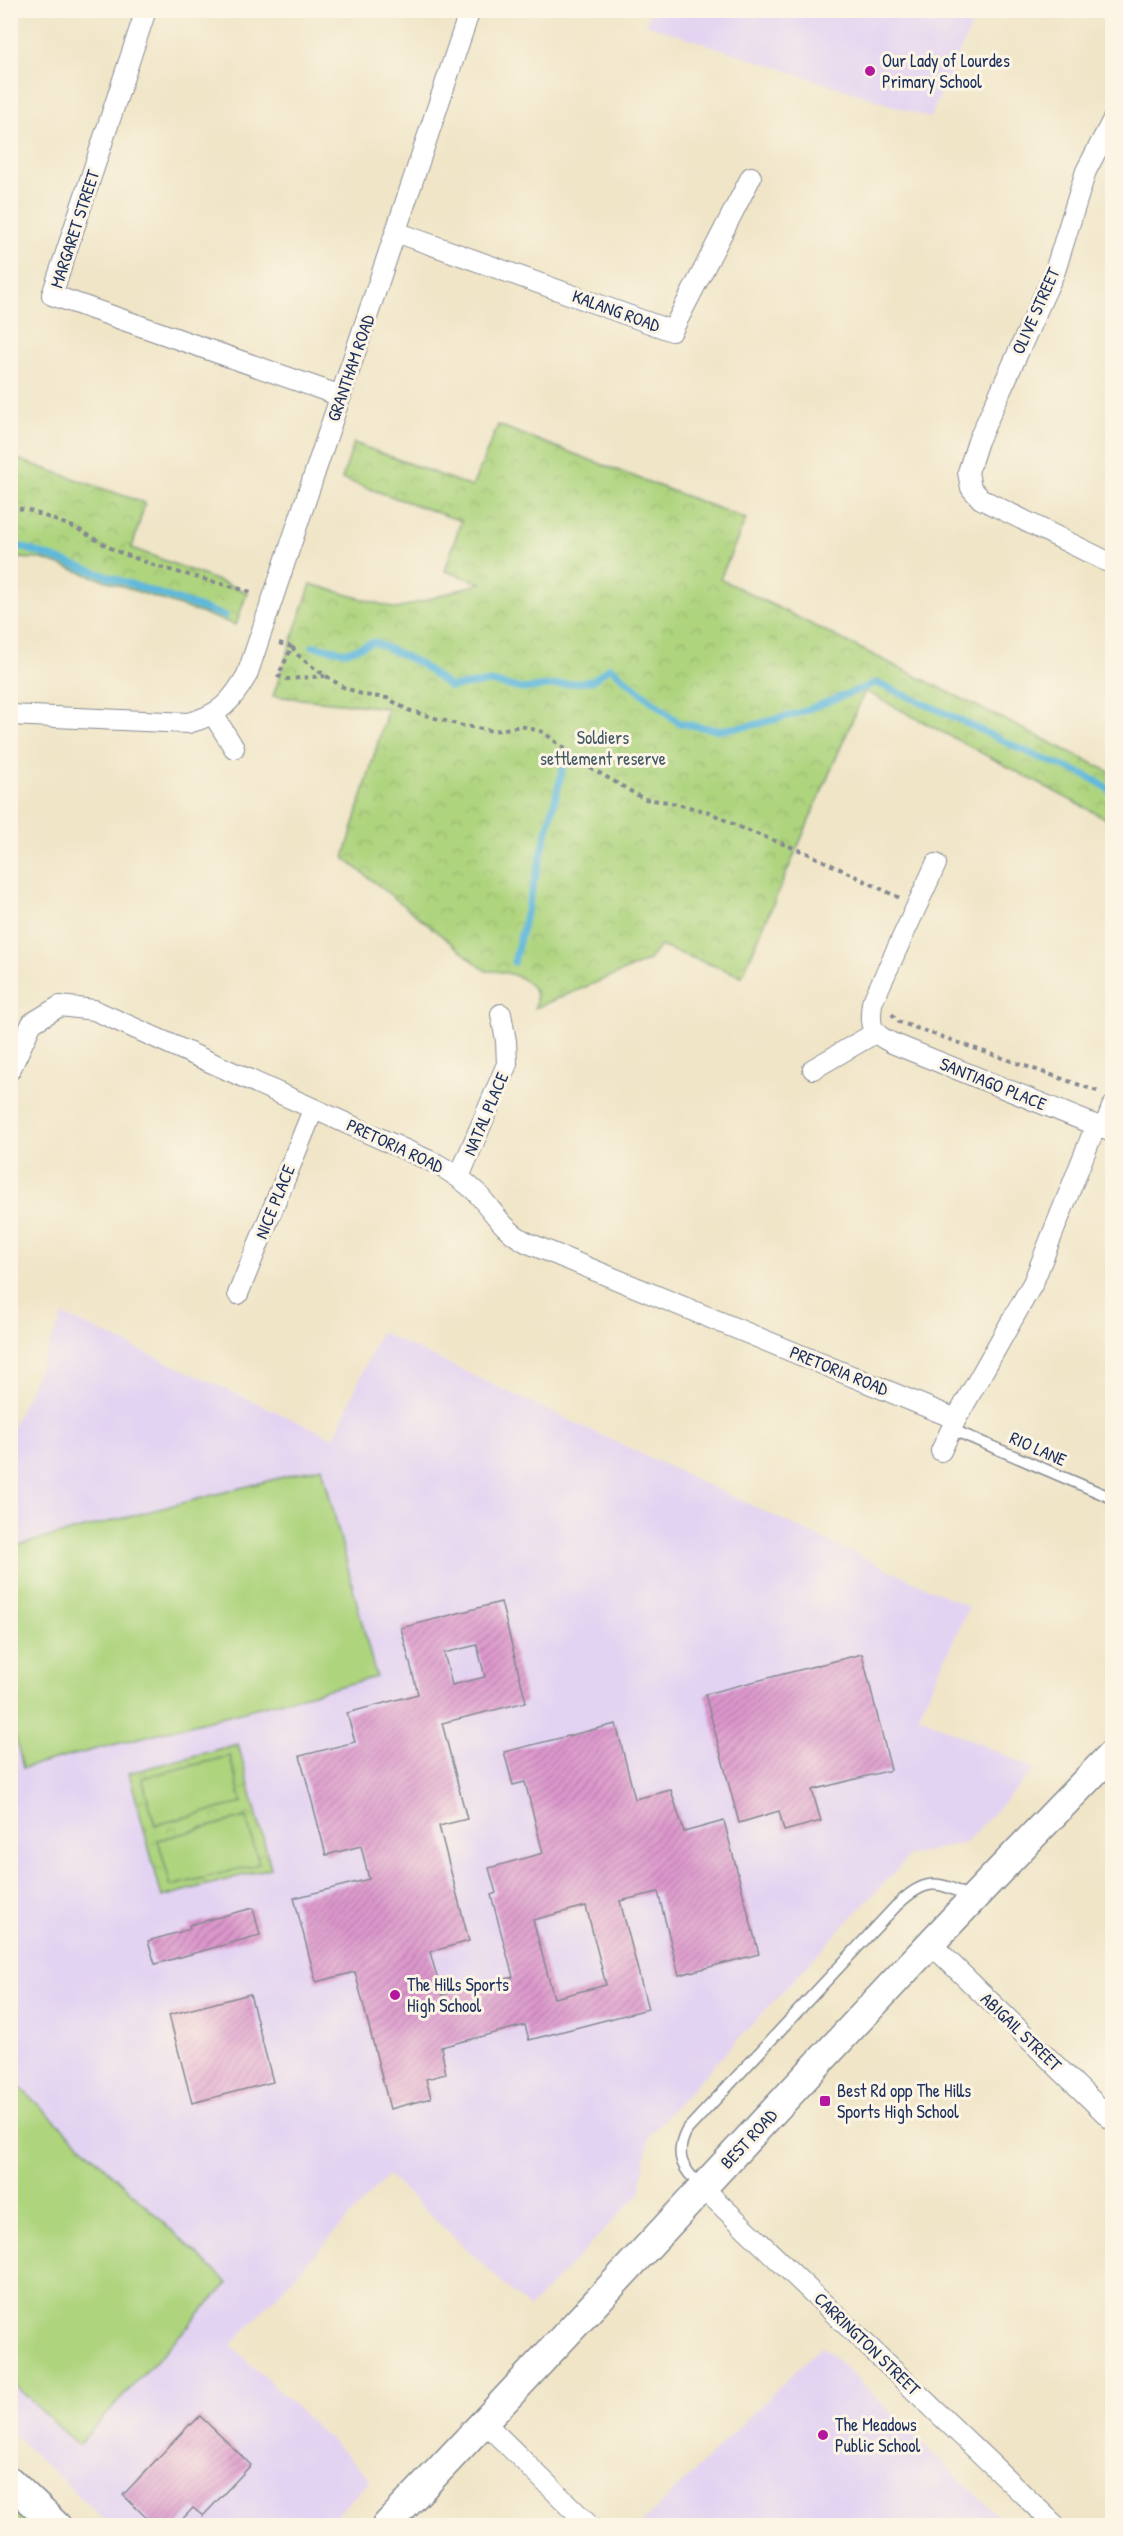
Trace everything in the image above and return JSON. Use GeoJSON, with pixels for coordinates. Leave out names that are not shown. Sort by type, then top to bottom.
{"type":"FeatureCollection","features":[{"type":"Feature","properties":{"kind":"main road","name":"BEST ROAD"},"geometry":{"type":"LineString","coordinates":[[386,2526],[485,2423],[930,1943],[1113,1754]]}},
{"type":"Feature","properties":{"kind":"main road"},"geometry":{"type":"LineString","coordinates":[[10,2481],[57,2526]]}},
{"type":"Feature","properties":{"kind":"street","name":"MARGARET STREET"},"geometry":{"type":"LineString","coordinates":[[146,10],[52,295],[341,396]]}},
{"type":"Feature","properties":{"kind":"street","name":"GRANTHAM ROAD"},"geometry":{"type":"LineString","coordinates":[[10,716],[188,723],[213,714],[235,696],[247,675],[470,10]]}},
{"type":"Feature","properties":{"kind":"street","name":"OLIVE STREET"},"geometry":{"type":"LineString","coordinates":[[1113,121],[1086,171],[1055,271],[978,441],[970,464],[968,481],[981,499],[1113,564]]}},
{"type":"Feature","properties":{"kind":"street","name":"KALANG ROAD"},"geometry":{"type":"LineString","coordinates":[[396,232],[672,331],[751,177]]}},
{"type":"Feature","properties":{"kind":"street"},"geometry":{"type":"LineString","coordinates":[[213,714],[234,748]]}},
{"type":"Feature","properties":{"kind":"street"},"geometry":{"type":"LineString","coordinates":[[813,1069],[874,1033],[871,1024],[872,1003],[936,864]]}},
{"type":"Feature","properties":{"kind":"street","name":"PRETORIA ROAD"},"geometry":{"type":"LineString","coordinates":[[10,1070],[32,1023],[60,1006],[94,1010],[437,1164],[459,1177],[475,1192],[505,1228],[528,1243],[953,1424]]}},
{"type":"Feature","properties":{"kind":"street","name":"NATAL PLACE"},"geometry":{"type":"LineString","coordinates":[[459,1177],[507,1064],[501,1014]]}},
{"type":"Feature","properties":{"kind":"street","name":"SANTIAGO PLACE"},"geometry":{"type":"LineString","coordinates":[[874,1033],[892,1043],[1104,1128]]}},
{"type":"Feature","properties":{"kind":"street"},"geometry":{"type":"LineString","coordinates":[[940,1451],[1033,1283],[1104,1128],[1107,1100]]}},
{"type":"Feature","properties":{"kind":"street","name":"NICE PLACE"},"geometry":{"type":"LineString","coordinates":[[238,1294],[313,1110]]}},
{"type":"Feature","properties":{"kind":"street","name":"ABIGAIL STREET"},"geometry":{"type":"LineString","coordinates":[[930,1943],[1113,2120]]}},
{"type":"Feature","properties":{"kind":"street","name":"CARRINGTON STREET"},"geometry":{"type":"LineString","coordinates":[[703,2188],[1056,2526]]}},
{"type":"Feature","properties":{"kind":"street"},"geometry":{"type":"LineString","coordinates":[[485,2423],[590,2526]]}},
{"type":"Feature","properties":{"kind":"lane","name":"RIO LANE"},"geometry":{"type":"LineString","coordinates":[[953,1424],[1113,1498]]}},
{"type":"Feature","properties":{"kind":"lane"},"geometry":{"type":"LineString","coordinates":[[703,2188],[687,2174],[682,2163],[680,2151],[687,2130],[888,1914],[915,1889],[928,1884],[951,1887],[974,1900]]}},
{"type":"Feature","properties":{"kind":"path"},"geometry":{"type":"LineString","coordinates":[[10,507],[28,510],[76,528],[116,551],[159,567],[273,598]]}},
{"type":"Feature","properties":{"kind":"path"},"geometry":{"type":"LineString","coordinates":[[260,637],[292,647],[299,656],[343,687],[364,695],[387,698],[408,710],[459,725],[494,731],[521,726],[543,732],[586,765],[644,799],[709,812],[741,828],[807,853],[917,905]]}},
{"type":"Feature","properties":{"kind":"path"},"geometry":{"type":"LineString","coordinates":[[292,647],[278,676],[287,680],[325,676]]}},
{"type":"Feature","properties":{"kind":"path"},"geometry":{"type":"LineString","coordinates":[[893,1005],[891,1013],[899,1022],[1107,1100]]}},
{"type":"Feature","properties":{"kind":"shaded area","name":"Our Lady of Lourdes Primary School"},"geometry":{"type":"Polygon","coordinates":[[[978,10],[930,118],[646,24],[650,11],[978,10]]]}},
{"type":"Feature","properties":{"kind":"shaded area","name":"The Hills Sports High School"},"geometry":{"type":"Polygon","coordinates":[[[63,1315],[334,1438],[380,1332],[969,1607],[918,1716],[1035,1769],[966,1842],[909,1856],[649,2135],[640,2193],[529,2308],[388,2175],[231,2345],[371,2479],[327,2525],[110,2525],[11,2432],[10,1432],[63,1315]]]}},
{"type":"Feature","properties":{"kind":"shaded area","name":"The Meadows Public School"},"geometry":{"type":"Polygon","coordinates":[[[822,2345],[1007,2525],[640,2525],[822,2345]]]}},
{"type":"Feature","properties":{"kind":"green space","name":"Soldiers settlement reserve"},"geometry":{"type":"Polygon","coordinates":[[[498,425],[746,519],[720,579],[1112,773],[1112,822],[865,691],[742,976],[660,946],[648,961],[535,1008],[534,990],[529,984],[504,972],[486,971],[344,858],[388,708],[273,696],[311,584],[397,609],[481,583],[445,571],[461,521],[342,479],[354,443],[472,487],[498,425]]]}},
{"type":"Feature","properties":{"kind":"green space"},"geometry":{"type":"Polygon","coordinates":[[[11,457],[145,503],[132,548],[247,592],[236,625],[42,559],[11,558],[11,457]]]}},
{"type":"Feature","properties":{"kind":"green space"},"geometry":{"type":"Polygon","coordinates":[[[322,1467],[376,1677],[23,1768],[11,1720],[11,1547],[322,1467]]]}},
{"type":"Feature","properties":{"kind":"green space"},"geometry":{"type":"Polygon","coordinates":[[[238,1744],[271,1868],[162,1897],[129,1773],[238,1744]]]}},
{"type":"Feature","properties":{"kind":"green space"},"geometry":{"type":"Polygon","coordinates":[[[230,1756],[242,1803],[155,1825],[142,1778],[230,1756]]]}},
{"type":"Feature","properties":{"kind":"green space"},"geometry":{"type":"Polygon","coordinates":[[[246,1817],[259,1864],[171,1886],[158,1840],[246,1817]]]}},
{"type":"Feature","properties":{"kind":"green space"},"geometry":{"type":"Polygon","coordinates":[[[11,2079],[228,2283],[78,2445],[11,2382],[11,2079]]]}},
{"type":"Feature","properties":{"kind":"green space"},"geometry":{"type":"Polygon","coordinates":[[[11,2504],[33,2525],[11,2525],[11,2504]]]}},
{"type":"Feature","properties":{"kind":"building"},"geometry":{"type":"Polygon","coordinates":[[[501,1602],[526,1702],[442,1723],[467,1819],[439,1826],[469,1941],[430,1952],[442,1995],[513,1977],[491,1895],[496,1893],[489,1868],[543,1853],[525,1782],[513,1785],[504,1752],[616,1724],[635,1799],[671,1790],[684,1832],[724,1821],[759,1954],[679,1975],[658,1892],[620,1901],[648,2009],[529,2040],[525,2025],[441,2047],[446,2074],[426,2079],[431,2098],[390,2109],[355,1972],[316,1982],[294,1898],[369,1879],[361,1846],[326,1855],[300,1756],[355,1742],[347,1713],[418,1694],[401,1628],[501,1602]],[[477,1645],[444,1653],[452,1685],[485,1677],[477,1645]],[[586,1906],[533,1920],[554,1998],[606,1985],[586,1906]]]}},
{"type":"Feature","properties":{"kind":"building"},"geometry":{"type":"Polygon","coordinates":[[[862,1654],[891,1770],[812,1790],[821,1821],[784,1831],[779,1811],[739,1823],[705,1694],[862,1654]]]}},
{"type":"Feature","properties":{"kind":"building"},"geometry":{"type":"Polygon","coordinates":[[[253,1908],[260,1935],[155,1964],[148,1941],[190,1929],[189,1925],[253,1908]]]}},
{"type":"Feature","properties":{"kind":"building"},"geometry":{"type":"Polygon","coordinates":[[[250,1994],[273,2082],[192,2103],[169,2015],[250,1994]]]}},
{"type":"Feature","properties":{"kind":"building"},"geometry":{"type":"Polygon","coordinates":[[[200,2416],[251,2465],[203,2516],[193,2508],[176,2526],[155,2526],[123,2495],[200,2416]]]}},
{"type":"Feature","properties":{"kind":"waterway"},"geometry":{"type":"LineString","coordinates":[[10,543],[225,616]]}},
{"type":"Feature","properties":{"kind":"waterway"},"geometry":{"type":"LineString","coordinates":[[313,646],[347,652],[374,642],[419,663],[450,687],[491,682],[522,689],[592,681],[610,667],[679,723],[718,730],[749,726],[796,714],[876,683],[1034,755],[1085,775],[1112,792]]}},
{"type":"Feature","properties":{"kind":"waterway"},"geometry":{"type":"LineString","coordinates":[[514,962],[565,760]]}},
{"type":"Feature","properties":{"kind":"place","name":"Our Lady of Lourdes Primary School"},"geometry":{"type":"Point","coordinates":[870,71]}},
{"type":"Feature","properties":{"kind":"place","name":"The Hills Sports High School"},"geometry":{"type":"Point","coordinates":[395,1995]}},
{"type":"Feature","properties":{"kind":"place","name":"Best Rd opp The Hills Sports High School"},"geometry":{"type":"Point","coordinates":[825,2101]}},
{"type":"Feature","properties":{"kind":"place","name":"The Meadows Public School"},"geometry":{"type":"Point","coordinates":[823,2435]}}]}
